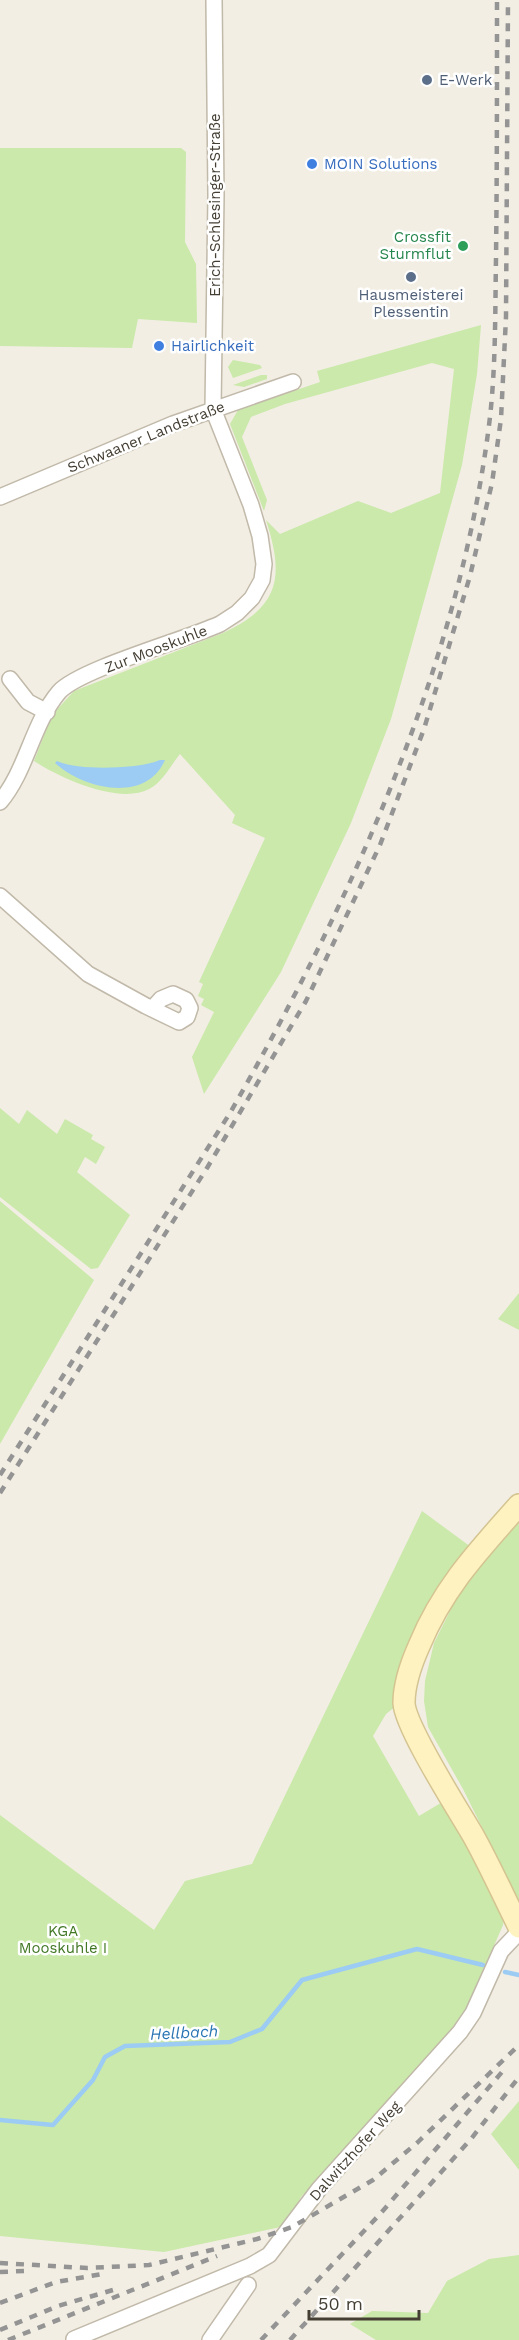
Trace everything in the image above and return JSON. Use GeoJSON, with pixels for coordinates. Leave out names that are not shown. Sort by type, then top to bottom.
{"type":"FeatureCollection","features":[{"type":"Feature","properties":{"kind":"street","name":"Erich-Schlesinger-Straße"},"geometry":{"type":"LineString","coordinates":[[213,409],[216,195],[214,0]]}},
{"type":"Feature","properties":{"kind":"street","name":"Schwaaner Landstraße"},"geometry":{"type":"LineString","coordinates":[[0,497],[213,409],[293,382]]}},
{"type":"Feature","properties":{"kind":"street","name":"Zur Mooskuhle"},"geometry":{"type":"LineString","coordinates":[[0,802],[14,784],[47,712],[59,693],[73,682],[220,624],[237,613],[258,589],[264,564],[260,536],[213,409]]}},
{"type":"Feature","properties":{"kind":"street"},"geometry":{"type":"LineString","coordinates":[[10,679],[28,702],[47,712]]}},
{"type":"Feature","properties":{"kind":"street"},"geometry":{"type":"LineString","coordinates":[[0,896],[88,974],[152,1009]]}},
{"type":"Feature","properties":{"kind":"street"},"geometry":{"type":"LineString","coordinates":[[519,1505],[457,1575],[441,1599],[413,1660],[408,1675],[404,1706],[415,1733],[475,1840],[519,1927]]}},
{"type":"Feature","properties":{"kind":"street","name":"Dalwitzhofer Weg"},"geometry":{"type":"LineString","coordinates":[[74,2338],[250,2266],[269,2254],[319,2189],[456,2038],[473,2013],[501,1951],[519,1932]]}},
{"type":"Feature","properties":{"kind":"street"},"geometry":{"type":"LineString","coordinates":[[210,2340],[248,2285]]}},
{"type":"Feature","properties":{"kind":"green space"},"geometry":{"type":"Polygon","coordinates":[[[0,148],[181,148],[186,152],[185,242],[196,264],[197,323],[138,319],[132,348],[0,346],[0,148]]]}},
{"type":"Feature","properties":{"kind":"green space"},"geometry":{"type":"Polygon","coordinates":[[[481,325],[477,374],[462,465],[391,719],[351,823],[281,972],[204,1094],[192,1057],[214,1012],[201,1005],[204,999],[198,996],[203,984],[199,982],[265,838],[232,823],[235,815],[180,754],[166,773],[149,789],[122,794],[106,792],[74,782],[34,761],[52,715],[74,691],[223,633],[257,612],[267,600],[276,573],[272,540],[266,520],[280,534],[358,501],[391,513],[440,493],[454,369],[432,363],[285,404],[251,417],[242,437],[267,500],[264,511],[230,424],[238,410],[320,382],[317,371],[481,325]]]}},
{"type":"Feature","properties":{"kind":"green space"},"geometry":{"type":"Polygon","coordinates":[[[233,360],[260,365],[262,368],[233,378],[228,367],[233,360]]]}},
{"type":"Feature","properties":{"kind":"green space"},"geometry":{"type":"Polygon","coordinates":[[[267,375],[267,379],[244,387],[233,385],[267,375]]]}},
{"type":"Feature","properties":{"kind":"green space"},"geometry":{"type":"Polygon","coordinates":[[[0,1108],[19,1124],[27,1110],[57,1134],[65,1119],[93,1135],[91,1139],[105,1147],[96,1164],[85,1157],[77,1172],[130,1215],[98,1268],[91,1269],[0,1197],[0,1108]]]}},
{"type":"Feature","properties":{"kind":"green space"},"geometry":{"type":"Polygon","coordinates":[[[0,1201],[94,1280],[0,1444],[0,1201]]]}},
{"type":"Feature","properties":{"kind":"green space"},"geometry":{"type":"Polygon","coordinates":[[[519,1293],[519,1330],[498,1319],[519,1293]]]}},
{"type":"Feature","properties":{"kind":"green space","name":"KGA Mooskuhle I"},"geometry":{"type":"Polygon","coordinates":[[[422,1511],[471,1547],[396,1706],[386,1714],[373,1736],[419,1816],[444,1801],[505,1911],[503,1925],[470,2001],[451,2037],[301,2197],[285,2226],[164,2252],[0,2236],[0,1815],[154,1930],[185,1881],[252,1864],[422,1511]]]}},
{"type":"Feature","properties":{"kind":"green space"},"geometry":{"type":"Polygon","coordinates":[[[519,1522],[519,1902],[463,1789],[428,1727],[424,1701],[425,1681],[434,1643],[461,1589],[519,1522]]]}},
{"type":"Feature","properties":{"kind":"green space"},"geometry":{"type":"Polygon","coordinates":[[[519,2101],[519,2170],[491,2134],[519,2101]]]}},
{"type":"Feature","properties":{"kind":"green space"},"geometry":{"type":"Polygon","coordinates":[[[519,2255],[519,2340],[376,2340],[350,2324],[372,2311],[428,2313],[447,2281],[489,2259],[519,2255]]]}},
{"type":"Feature","properties":{"kind":"water"},"geometry":{"type":"Polygon","coordinates":[[[165,760],[156,774],[144,783],[113,788],[81,780],[55,763],[57,761],[79,766],[108,768],[165,760]]]}},
{"type":"Feature","properties":{"kind":"waterway","name":"Hellbach"},"geometry":{"type":"LineString","coordinates":[[0,2120],[53,2125],[93,2080],[105,2057],[125,2046],[230,2042],[262,2029],[302,1980],[417,1949],[483,1965]]}},
{"type":"Feature","properties":{"kind":"waterway","name":"Hellbach"},"geometry":{"type":"LineString","coordinates":[[505,1972],[519,1975]]}},
{"type":"Feature","properties":{"kind":"railway"},"geometry":{"type":"LineString","coordinates":[[0,1475],[230,1113],[274,1034],[355,870],[392,785],[424,699],[451,611],[473,523],[491,411],[497,194],[497,0]]}},
{"type":"Feature","properties":{"kind":"railway"},"geometry":{"type":"LineString","coordinates":[[0,1493],[207,1168],[306,1001],[380,845],[424,729],[470,576],[492,483],[501,419],[506,317],[508,0]]}},
{"type":"Feature","properties":{"kind":"railway"},"geometry":{"type":"LineString","coordinates":[[0,2263],[87,2268],[149,2265],[257,2239],[292,2227],[373,2180],[418,2142],[519,2045]]}},
{"type":"Feature","properties":{"kind":"railway"},"geometry":{"type":"LineString","coordinates":[[261,2340],[381,2213],[502,2072]]}},
{"type":"Feature","properties":{"kind":"railway"},"geometry":{"type":"LineString","coordinates":[[290,2340],[471,2139],[519,2077]]}},
{"type":"Feature","properties":{"kind":"railway"},"geometry":{"type":"LineString","coordinates":[[8,2340],[217,2256]]}},
{"type":"Feature","properties":{"kind":"railway"},"geometry":{"type":"LineString","coordinates":[[0,2272],[24,2271]]}},
{"type":"Feature","properties":{"kind":"railway"},"geometry":{"type":"LineString","coordinates":[[0,2303],[56,2282],[102,2274]]}},
{"type":"Feature","properties":{"kind":"railway"},"geometry":{"type":"LineString","coordinates":[[0,2330],[58,2306],[113,2290]]}},
{"type":"Feature","properties":{"kind":"place","name":"E-Werk"},"geometry":{"type":"Point","coordinates":[427,80]}},
{"type":"Feature","properties":{"kind":"place","name":"MOIN Solutions"},"geometry":{"type":"Point","coordinates":[312,164]}},
{"type":"Feature","properties":{"kind":"place","name":"Crossfit Sturmflut"},"geometry":{"type":"Point","coordinates":[463,246]}},
{"type":"Feature","properties":{"kind":"place","name":"Hausmeisterei Plessentin"},"geometry":{"type":"Point","coordinates":[411,277]}},
{"type":"Feature","properties":{"kind":"place","name":"Hairlichkeit"},"geometry":{"type":"Point","coordinates":[159,346]}}]}
